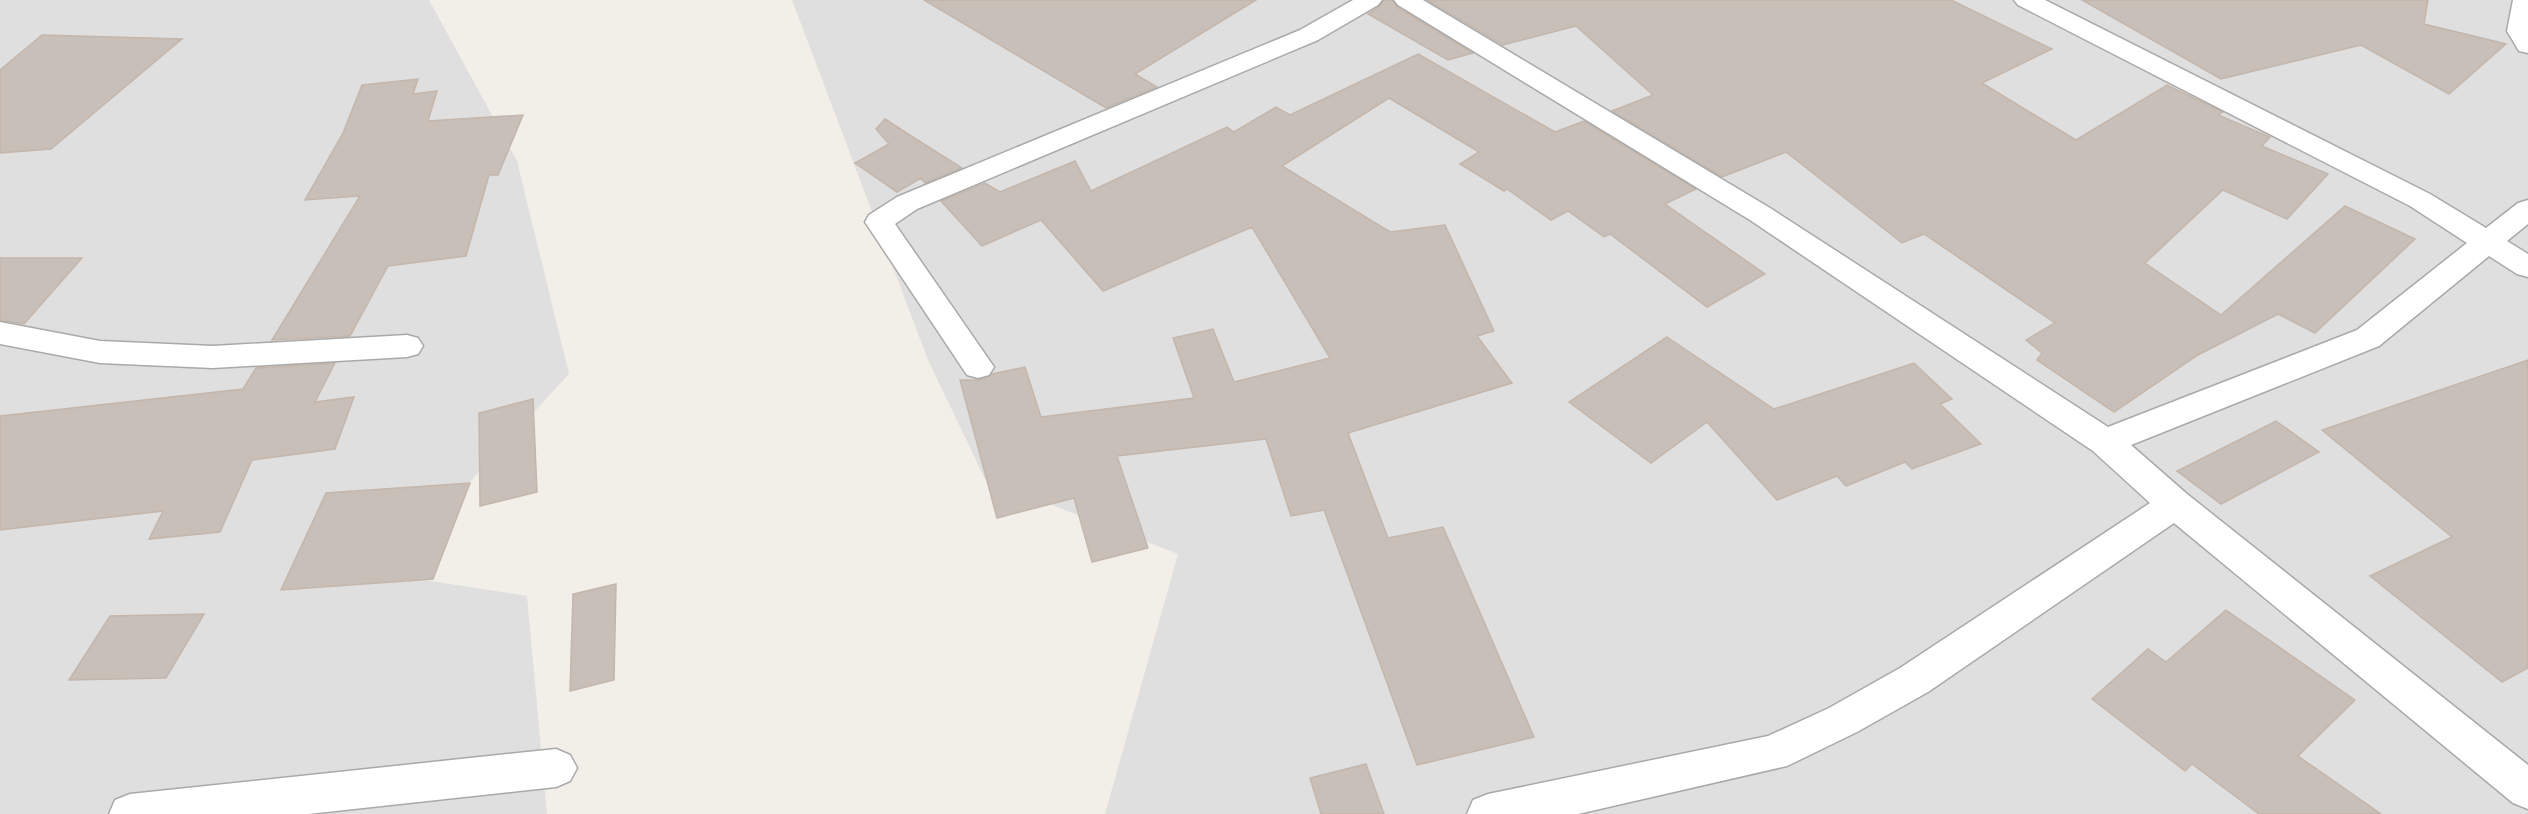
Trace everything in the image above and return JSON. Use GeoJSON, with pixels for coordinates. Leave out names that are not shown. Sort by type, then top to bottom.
{"type":"FeatureCollection","features":[{"type":"Feature","properties":{"kind":"street"},"geometry":{"type":"LineString","coordinates":[[978,367],[879,222],[907,202],[1309,35],[1370,0]]}},
{"type":"Feature","properties":{"kind":"street"},"geometry":{"type":"LineString","coordinates":[[1406,0],[1760,214],[2104,442],[2175,504],[2528,790]]}},
{"type":"Feature","properties":{"kind":"street"},"geometry":{"type":"LineString","coordinates":[[2026,0],[2420,200],[2528,267]]}},
{"type":"Feature","properties":{"kind":"street"},"geometry":{"type":"LineString","coordinates":[[2525,0],[2519,31],[2528,46]]}},
{"type":"Feature","properties":{"kind":"street"},"geometry":{"type":"LineString","coordinates":[[2104,442],[2368,338],[2528,209]]}},
{"type":"Feature","properties":{"kind":"street"},"geometry":{"type":"LineString","coordinates":[[0,333],[100,352],[213,357],[407,346]]}},
{"type":"Feature","properties":{"kind":"street"},"geometry":{"type":"LineString","coordinates":[[1488,814],[1773,753],[1843,720],[1914,680],[2175,504]]}},
{"type":"Feature","properties":{"kind":"street"},"geometry":{"type":"LineString","coordinates":[[130,814],[556,768]]}},
{"type":"Feature","properties":{"kind":"shaded area"},"geometry":{"type":"Polygon","coordinates":[[[0,0],[429,0],[517,161],[569,374],[385,574],[527,596],[547,814],[0,814],[0,0]]]}},
{"type":"Feature","properties":{"kind":"shaded area"},"geometry":{"type":"Polygon","coordinates":[[[792,0],[2528,0],[2528,814],[1105,814],[1178,554],[985,479],[928,360],[792,0]]]}},
{"type":"Feature","properties":{"kind":"building"},"geometry":{"type":"Polygon","coordinates":[[[924,0],[1256,0],[1135,74],[1157,87],[1106,108],[924,0]]]}},
{"type":"Feature","properties":{"kind":"building"},"geometry":{"type":"Polygon","coordinates":[[[1384,0],[1392,0],[1397,7],[1473,53],[1448,60],[1368,14],[1379,7],[1384,0]]]}},
{"type":"Feature","properties":{"kind":"building"},"geometry":{"type":"Polygon","coordinates":[[[1427,0],[1951,0],[2052,49],[1982,83],[2076,140],[2167,85],[2223,112],[2218,115],[2270,137],[2262,146],[2328,174],[2287,219],[2223,190],[2145,263],[2221,315],[2345,206],[2415,239],[2315,333],[2278,314],[2198,355],[2114,412],[2037,360],[2042,353],[2026,340],[2055,323],[1924,234],[1902,243],[1786,152],[1722,177],[1612,111],[1653,95],[1576,26],[1503,45],[1427,0]]]}},
{"type":"Feature","properties":{"kind":"building"},"geometry":{"type":"Polygon","coordinates":[[[2082,0],[2428,0],[2424,24],[2506,44],[2449,94],[2361,45],[2221,79],[2082,0]]]}},
{"type":"Feature","properties":{"kind":"building"},"geometry":{"type":"Polygon","coordinates":[[[42,35],[182,39],[51,149],[0,153],[0,70],[42,35]]]}},
{"type":"Feature","properties":{"kind":"building"},"geometry":{"type":"Polygon","coordinates":[[[1418,54],[1555,132],[1584,121],[1696,189],[1665,204],[1765,274],[1707,307],[1610,234],[1604,237],[1568,211],[1551,220],[1507,189],[1504,191],[1460,164],[1479,152],[1389,98],[1282,166],[1390,232],[1445,225],[1494,331],[1477,336],[1512,383],[1348,433],[1388,538],[1443,527],[1534,737],[1417,765],[1324,510],[1291,516],[1266,439],[1117,456],[1148,548],[1092,562],[1074,498],[997,518],[960,380],[979,380],[992,374],[1025,367],[1041,417],[1194,398],[1173,338],[1213,329],[1234,382],[1330,358],[1252,227],[1103,291],[1041,220],[982,246],[941,201],[985,183],[1000,192],[1075,161],[1091,191],[1227,127],[1234,132],[1276,107],[1290,115],[1418,54]]]}},
{"type":"Feature","properties":{"kind":"building"},"geometry":{"type":"Polygon","coordinates":[[[418,79],[413,94],[437,91],[428,121],[523,115],[498,175],[489,175],[466,256],[388,266],[350,336],[272,340],[360,196],[305,200],[343,133],[362,85],[418,79]]]}},
{"type":"Feature","properties":{"kind":"building"},"geometry":{"type":"Polygon","coordinates":[[[885,119],[962,168],[925,183],[921,178],[897,192],[855,163],[889,144],[876,129],[885,119]]]}},
{"type":"Feature","properties":{"kind":"building"},"geometry":{"type":"Polygon","coordinates":[[[0,258],[82,258],[24,324],[0,320],[0,258]]]}},
{"type":"Feature","properties":{"kind":"building"},"geometry":{"type":"Polygon","coordinates":[[[1667,337],[1774,409],[1914,363],[1952,399],[1940,404],[1981,444],[1912,469],[1905,462],[1846,486],[1837,476],[1777,500],[1707,422],[1651,463],[1569,402],[1667,337]]]}},
{"type":"Feature","properties":{"kind":"building"},"geometry":{"type":"Polygon","coordinates":[[[2528,360],[2528,668],[2502,682],[2370,576],[2452,537],[2322,430],[2528,360]]]}},
{"type":"Feature","properties":{"kind":"building"},"geometry":{"type":"Polygon","coordinates":[[[335,363],[315,402],[354,397],[335,449],[252,460],[220,532],[149,539],[163,511],[0,530],[0,416],[243,389],[256,368],[335,363]]]}},
{"type":"Feature","properties":{"kind":"building"},"geometry":{"type":"Polygon","coordinates":[[[533,399],[537,492],[480,506],[479,413],[533,399]]]}},
{"type":"Feature","properties":{"kind":"building"},"geometry":{"type":"Polygon","coordinates":[[[2276,421],[2319,452],[2221,504],[2177,471],[2276,421]]]}},
{"type":"Feature","properties":{"kind":"building"},"geometry":{"type":"Polygon","coordinates":[[[470,483],[433,579],[281,590],[326,493],[470,483]]]}},
{"type":"Feature","properties":{"kind":"building"},"geometry":{"type":"Polygon","coordinates":[[[616,584],[614,680],[570,691],[573,594],[616,584]]]}},
{"type":"Feature","properties":{"kind":"building"},"geometry":{"type":"Polygon","coordinates":[[[2226,610],[2355,700],[2298,756],[2381,814],[2259,814],[2192,764],[2185,771],[2092,699],[2148,649],[2166,662],[2226,610]]]}},
{"type":"Feature","properties":{"kind":"building"},"geometry":{"type":"Polygon","coordinates":[[[204,614],[166,678],[69,680],[110,616],[204,614]]]}},
{"type":"Feature","properties":{"kind":"building"},"geometry":{"type":"Polygon","coordinates":[[[1366,764],[1384,814],[1321,814],[1310,778],[1366,764]]]}}]}
